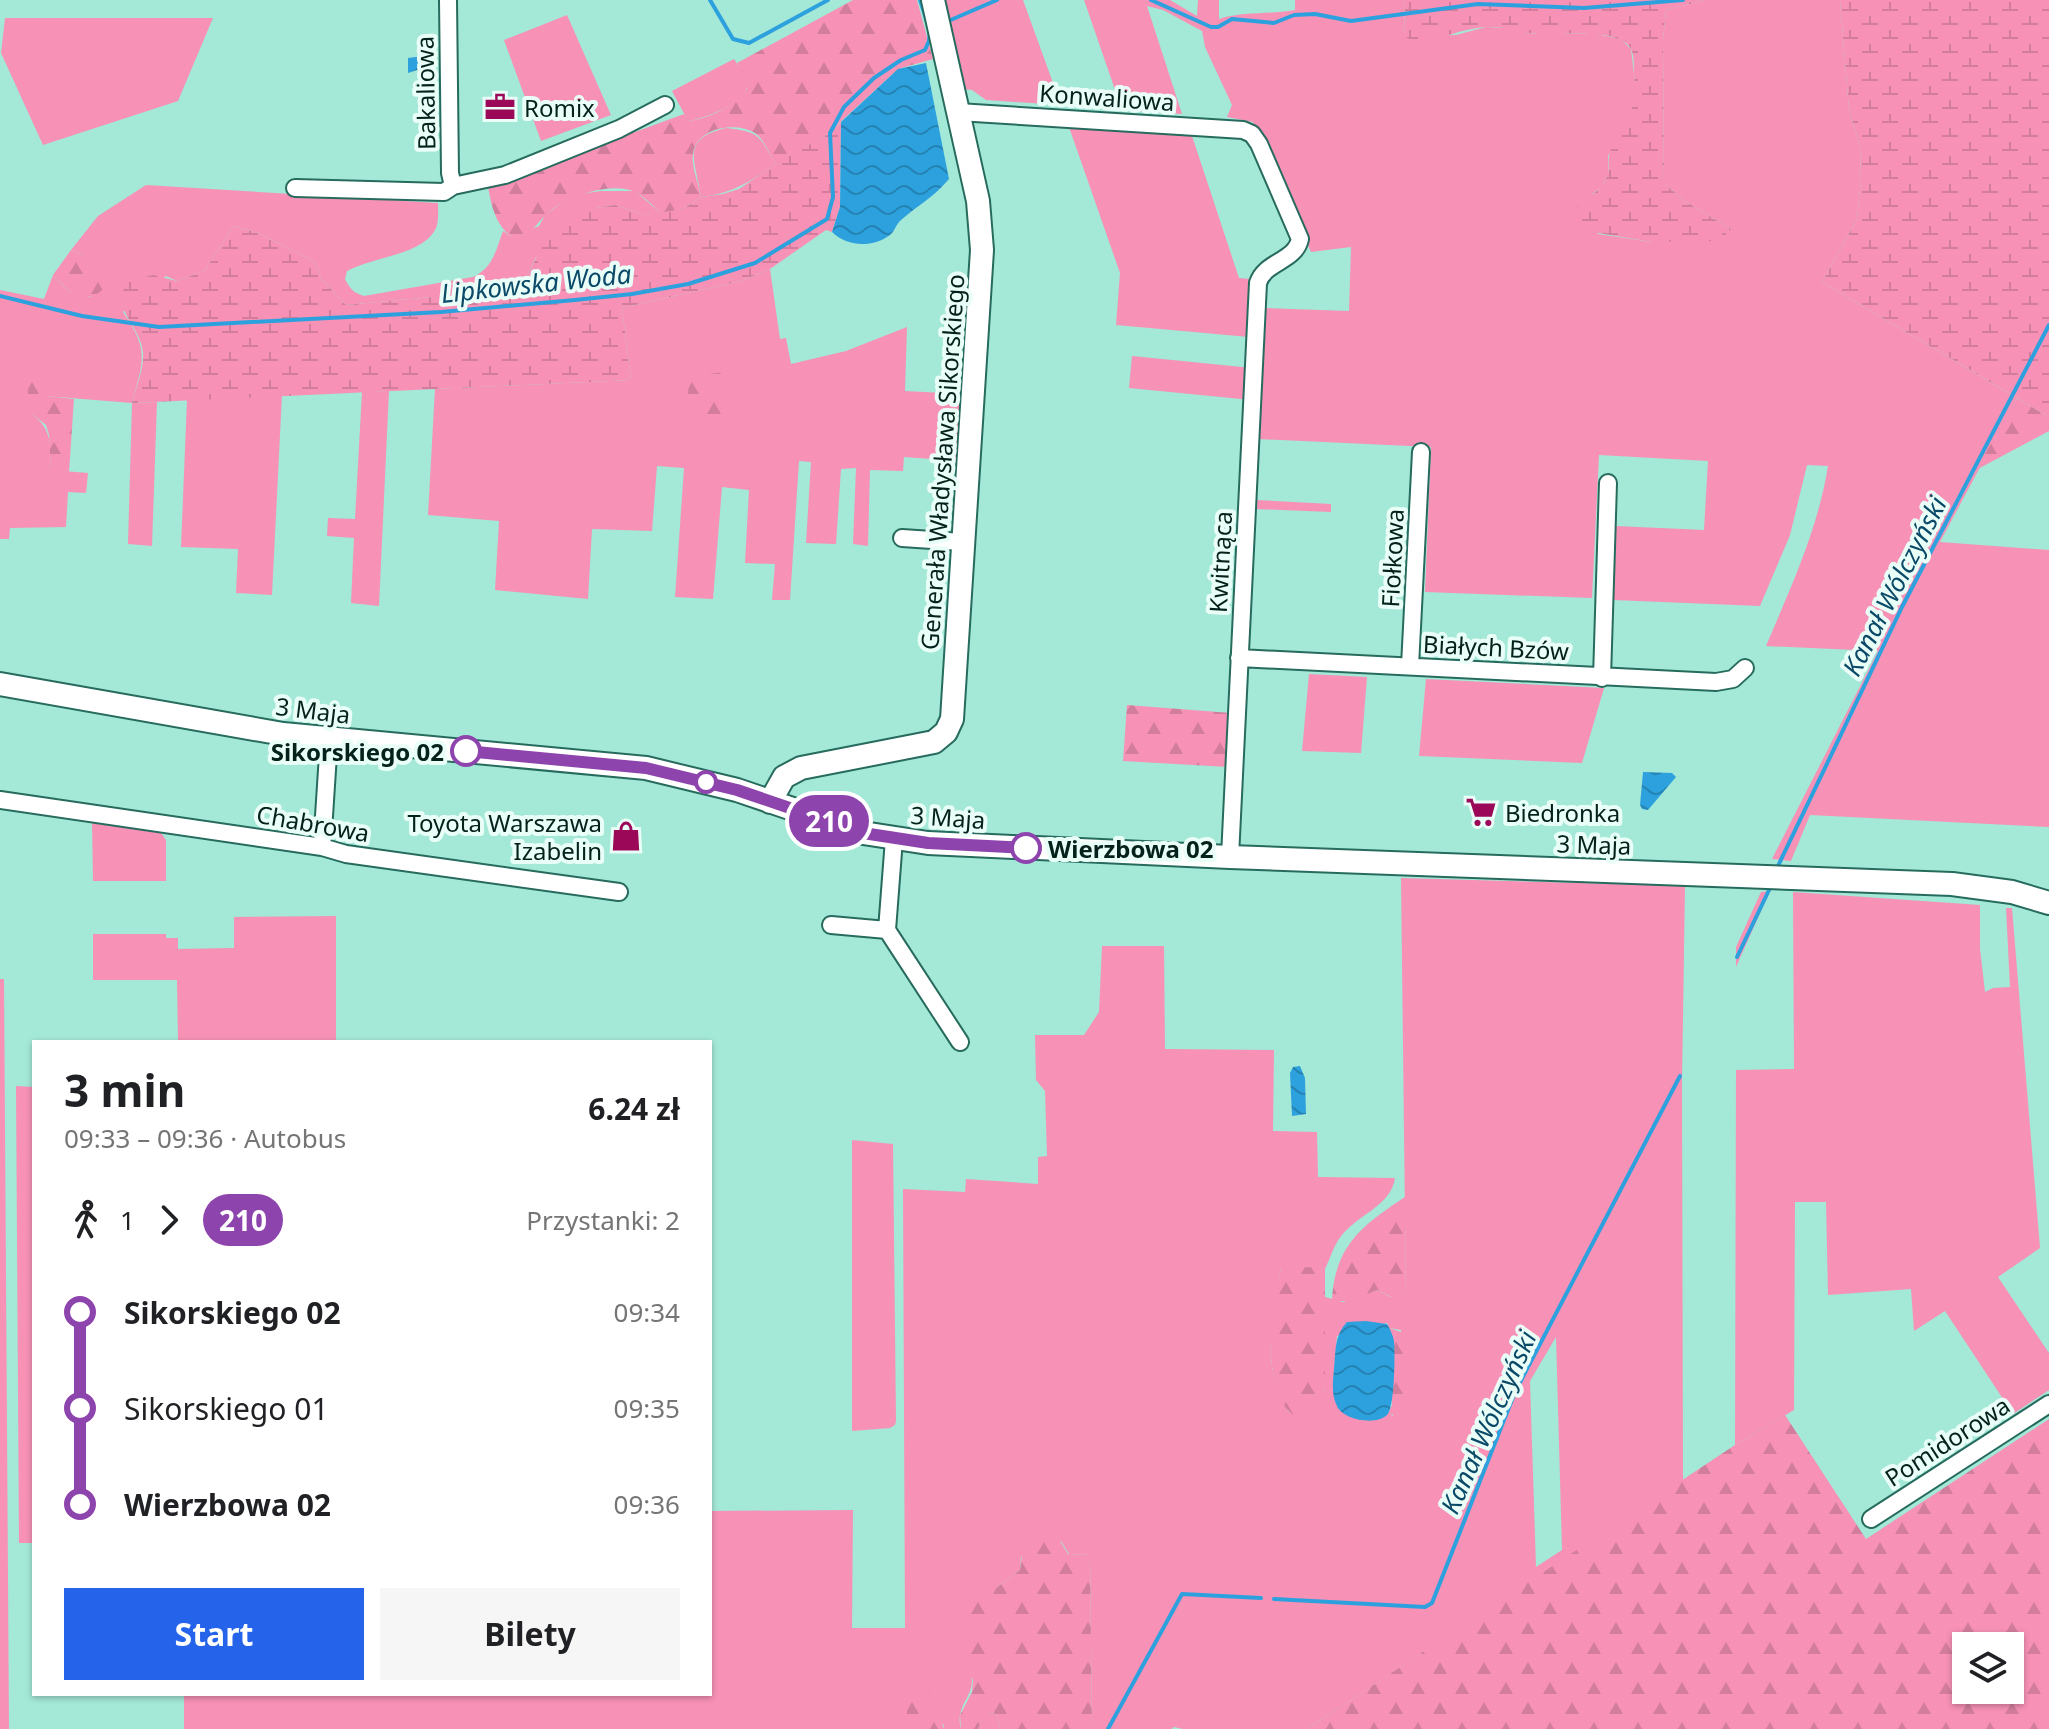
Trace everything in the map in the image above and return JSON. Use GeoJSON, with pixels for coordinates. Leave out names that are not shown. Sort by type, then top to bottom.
{"type":"FeatureCollection","features":[{"type":"Feature","properties":{"kind":"main road","name":"Generała Władysława Sikorskiego"},"geometry":{"type":"LineString","coordinates":[[770,802],[784,777],[801,768],[927,744],[941,738],[953,713],[982,250],[978,201],[933,0]]}},
{"type":"Feature","properties":{"kind":"main road","name":"3 Maja"},"geometry":{"type":"LineString","coordinates":[[0,684],[283,734],[646,768],[723,786],[863,833],[894,839],[966,846],[1952,884],[2048,900]]}},
{"type":"Feature","properties":{"kind":"street","name":"Bakaliowa"},"geometry":{"type":"LineString","coordinates":[[448,0],[450,173],[453,186]]}},
{"type":"Feature","properties":{"kind":"street"},"geometry":{"type":"LineString","coordinates":[[295,188],[444,192],[453,186],[505,175],[619,129],[665,105]]}},
{"type":"Feature","properties":{"kind":"street","name":"Konwaliowa"},"geometry":{"type":"LineString","coordinates":[[958,112],[1243,130],[1252,134],[1300,239],[1289,256],[1264,271]]}},
{"type":"Feature","properties":{"kind":"street","name":"Kwitnąca"},"geometry":{"type":"LineString","coordinates":[[1230,857],[1258,283],[1264,271]]}},
{"type":"Feature","properties":{"kind":"street","name":"Fiołkowa"},"geometry":{"type":"LineString","coordinates":[[1410,666],[1421,452]]}},
{"type":"Feature","properties":{"kind":"street"},"geometry":{"type":"LineString","coordinates":[[1602,678],[1608,483]]}},
{"type":"Feature","properties":{"kind":"street"},"geometry":{"type":"LineString","coordinates":[[902,538],[962,542]]}},
{"type":"Feature","properties":{"kind":"street","name":"Białych Bzów"},"geometry":{"type":"LineString","coordinates":[[1239,658],[1602,678],[1725,681],[1733,679],[1745,668]]}},
{"type":"Feature","properties":{"kind":"street"},"geometry":{"type":"LineString","coordinates":[[322,847],[329,739]]}},
{"type":"Feature","properties":{"kind":"street","name":"Chabrowa"},"geometry":{"type":"LineString","coordinates":[[0,800],[322,847],[346,854],[619,892]]}},
{"type":"Feature","properties":{"kind":"street"},"geometry":{"type":"LineString","coordinates":[[894,839],[887,930],[960,1042]]}},
{"type":"Feature","properties":{"kind":"street"},"geometry":{"type":"LineString","coordinates":[[831,925],[887,930]]}},
{"type":"Feature","properties":{"kind":"street","name":"Pomidorowa"},"geometry":{"type":"LineString","coordinates":[[1871,1519],[2049,1404]]}},
{"type":"Feature","properties":{"kind":"green space"},"geometry":{"type":"Polygon","coordinates":[[[853,0],[917,0],[933,59],[898,69],[824,137],[776,164],[764,143],[747,129],[727,128],[709,133],[701,138],[693,154],[701,197],[683,209],[662,214],[637,193],[616,188],[591,192],[566,201],[526,233],[512,237],[498,221],[488,186],[684,114],[689,121],[721,110],[736,101],[747,89],[737,63],[853,0]]]}},
{"type":"Feature","properties":{"kind":"green space"},"geometry":{"type":"Polygon","coordinates":[[[945,0],[1023,0],[1061,105],[986,100],[972,90],[962,89],[945,0]]]}},
{"type":"Feature","properties":{"kind":"green space"},"geometry":{"type":"Polygon","coordinates":[[[1084,0],[1170,0],[1197,16],[1198,0],[1219,0],[1219,19],[1295,10],[1295,0],[1405,0],[1404,36],[1456,35],[1486,27],[1534,34],[1596,34],[1621,39],[1631,49],[1636,91],[1631,115],[1608,156],[1608,174],[1602,187],[1592,194],[1598,234],[1652,242],[1731,229],[1683,200],[1664,183],[1663,40],[1666,10],[1705,0],[1840,0],[1849,110],[1860,146],[1861,180],[1857,219],[1822,282],[2017,398],[1940,542],[2049,550],[2049,827],[1810,815],[1791,861],[1772,859],[1878,651],[1766,646],[1811,535],[1828,466],[1807,465],[1790,535],[1760,606],[1613,600],[1616,526],[1704,530],[1708,461],[1599,455],[1592,598],[1425,592],[1431,447],[1258,439],[1266,308],[1349,311],[1351,247],[1311,252],[1253,122],[1227,117],[1232,105],[1205,47],[1202,31],[1163,10],[1147,6],[1182,114],[1122,110],[1084,0]]]}},
{"type":"Feature","properties":{"kind":"green space"},"geometry":{"type":"Polygon","coordinates":[[[1405,0],[1705,0],[1666,10],[1663,40],[1664,183],[1683,200],[1731,229],[1714,241],[1652,242],[1574,229],[1577,207],[1603,185],[1608,173],[1610,152],[1632,108],[1634,61],[1631,49],[1625,42],[1602,35],[1538,34],[1489,27],[1418,44],[1404,36],[1405,0]]]}},
{"type":"Feature","properties":{"kind":"green space"},"geometry":{"type":"Polygon","coordinates":[[[1840,0],[2049,0],[2049,417],[1822,282],[1857,219],[1861,180],[1860,146],[1849,110],[1840,0]]]}},
{"type":"Feature","properties":{"kind":"green space"},"geometry":{"type":"Polygon","coordinates":[[[567,15],[611,115],[541,141],[504,40],[567,15]]]}},
{"type":"Feature","properties":{"kind":"green space"},"geometry":{"type":"Polygon","coordinates":[[[5,18],[213,18],[178,101],[43,145],[1,53],[5,18]]]}},
{"type":"Feature","properties":{"kind":"green space"},"geometry":{"type":"Polygon","coordinates":[[[734,59],[746,80],[744,93],[722,110],[688,121],[672,91],[734,59]]]}},
{"type":"Feature","properties":{"kind":"green space"},"geometry":{"type":"Polygon","coordinates":[[[841,122],[840,207],[832,232],[826,230],[770,269],[741,281],[622,308],[631,380],[132,403],[143,353],[123,303],[126,282],[153,275],[177,281],[204,271],[234,226],[258,233],[315,262],[322,280],[346,305],[466,297],[500,289],[526,278],[544,242],[596,208],[615,205],[644,215],[683,209],[701,197],[739,189],[786,157],[824,137],[841,122]]]}},
{"type":"Feature","properties":{"kind":"green space"},"geometry":{"type":"Polygon","coordinates":[[[1069,127],[1192,136],[1239,278],[1250,279],[1249,337],[1116,325],[1120,273],[1069,127]]]}},
{"type":"Feature","properties":{"kind":"green space"},"geometry":{"type":"Polygon","coordinates":[[[726,128],[746,131],[757,137],[776,164],[741,186],[701,197],[694,162],[696,145],[702,138],[726,128]]]}},
{"type":"Feature","properties":{"kind":"green space"},"geometry":{"type":"Polygon","coordinates":[[[146,185],[438,203],[436,228],[421,244],[347,271],[345,279],[349,285],[364,296],[473,277],[489,264],[503,231],[512,237],[539,226],[545,215],[580,194],[635,191],[662,214],[644,215],[615,205],[596,208],[536,257],[526,278],[500,289],[466,297],[346,305],[322,280],[315,262],[258,233],[234,226],[204,271],[177,281],[166,276],[123,312],[132,325],[142,356],[132,403],[46,396],[47,374],[31,413],[47,432],[51,470],[88,473],[86,493],[68,492],[66,527],[10,528],[9,539],[0,539],[0,290],[44,299],[53,275],[69,290],[91,297],[83,255],[71,250],[98,216],[146,185]]]}},
{"type":"Feature","properties":{"kind":"green space"},"geometry":{"type":"Polygon","coordinates":[[[71,250],[83,255],[103,275],[104,288],[97,294],[90,297],[77,295],[53,275],[71,250]]]}},
{"type":"Feature","properties":{"kind":"green space"},"geometry":{"type":"Polygon","coordinates":[[[770,269],[780,339],[786,338],[791,364],[846,351],[907,327],[905,391],[963,394],[960,461],[904,457],[903,471],[870,470],[868,546],[853,544],[856,468],[841,469],[836,544],[806,543],[811,462],[799,461],[790,600],[772,600],[775,564],[745,563],[749,490],[722,487],[713,599],[675,597],[684,468],[657,466],[652,531],[592,529],[588,599],[495,590],[499,521],[428,515],[435,389],[631,380],[622,308],[741,281],[770,269]]]}},
{"type":"Feature","properties":{"kind":"green space"},"geometry":{"type":"Polygon","coordinates":[[[1132,356],[1252,368],[1251,400],[1129,388],[1132,356]]]}},
{"type":"Feature","properties":{"kind":"green space"},"geometry":{"type":"Polygon","coordinates":[[[728,372],[725,421],[687,419],[689,376],[728,372]]]}},
{"type":"Feature","properties":{"kind":"green space"},"geometry":{"type":"Polygon","coordinates":[[[47,374],[47,396],[74,399],[69,472],[51,471],[46,425],[31,413],[27,402],[29,378],[47,374]]]}},
{"type":"Feature","properties":{"kind":"green space"},"geometry":{"type":"Polygon","coordinates":[[[389,391],[379,606],[351,603],[354,538],[327,536],[328,518],[355,519],[362,392],[389,391]]]}},
{"type":"Feature","properties":{"kind":"green space"},"geometry":{"type":"Polygon","coordinates":[[[282,395],[272,595],[236,593],[238,549],[181,547],[187,400],[282,395]]]}},
{"type":"Feature","properties":{"kind":"green space"},"geometry":{"type":"Polygon","coordinates":[[[2017,398],[2049,417],[2049,431],[1976,470],[2017,398]]]}},
{"type":"Feature","properties":{"kind":"green space"},"geometry":{"type":"Polygon","coordinates":[[[157,402],[152,546],[128,544],[132,403],[157,402]]]}},
{"type":"Feature","properties":{"kind":"green space"},"geometry":{"type":"Polygon","coordinates":[[[1256,500],[1331,504],[1331,512],[1256,509],[1256,500]]]}},
{"type":"Feature","properties":{"kind":"green space"},"geometry":{"type":"Polygon","coordinates":[[[1309,674],[1367,677],[1361,753],[1302,751],[1309,674]]]}},
{"type":"Feature","properties":{"kind":"green space"},"geometry":{"type":"Polygon","coordinates":[[[1426,679],[1604,688],[1582,763],[1419,756],[1426,679]]]}},
{"type":"Feature","properties":{"kind":"green space"},"geometry":{"type":"Polygon","coordinates":[[[1127,705],[1231,713],[1228,767],[1123,761],[1127,705]]]}},
{"type":"Feature","properties":{"kind":"green space"},"geometry":{"type":"Polygon","coordinates":[[[92,823],[161,833],[166,840],[166,881],[93,881],[92,823]]]}},
{"type":"Feature","properties":{"kind":"green space"},"geometry":{"type":"Polygon","coordinates":[[[1401,878],[1685,886],[1683,1481],[1307,1729],[1092,1729],[1090,1555],[1069,1554],[1061,1541],[1021,1557],[1020,1570],[996,1588],[970,1671],[972,1684],[960,1715],[961,1729],[944,1729],[944,1725],[907,1694],[907,1729],[184,1729],[184,1696],[712,1696],[712,1511],[853,1510],[852,1628],[905,1628],[903,1189],[965,1192],[966,1179],[1038,1184],[1038,1157],[1047,1156],[1045,1091],[1036,1080],[1035,1035],[1084,1035],[1099,1012],[1102,946],[1164,946],[1165,1049],[1274,1050],[1273,1131],[1317,1132],[1318,1177],[1395,1178],[1380,1204],[1354,1223],[1339,1239],[1325,1269],[1281,1268],[1271,1323],[1271,1360],[1280,1396],[1289,1412],[1319,1390],[1324,1390],[1325,1297],[1343,1302],[1377,1290],[1391,1297],[1406,1299],[1401,878]],[[1387,1323],[1337,1336],[1333,1385],[1393,1416],[1401,1330],[1389,1328],[1387,1323]],[[1556,1337],[1530,1381],[1536,1567],[1562,1550],[1556,1337]]]}},
{"type":"Feature","properties":{"kind":"green space"},"geometry":{"type":"Polygon","coordinates":[[[1770,891],[1736,967],[1736,947],[1761,892],[1770,891]]]}},
{"type":"Feature","properties":{"kind":"green space"},"geometry":{"type":"Polygon","coordinates":[[[1793,892],[1980,905],[1980,949],[1985,992],[2010,987],[2006,908],[2012,908],[2040,1248],[1998,1277],[2049,1353],[2049,1390],[2013,1414],[1945,1311],[1914,1331],[1911,1289],[1828,1295],[1826,1202],[1795,1202],[1794,1410],[1735,1445],[1736,1070],[1794,1069],[1793,892]]]}},
{"type":"Feature","properties":{"kind":"green space"},"geometry":{"type":"Polygon","coordinates":[[[336,916],[336,1040],[178,1040],[177,980],[93,980],[93,934],[166,934],[166,938],[178,938],[178,949],[234,948],[234,917],[336,916]]]}},
{"type":"Feature","properties":{"kind":"green space"},"geometry":{"type":"Polygon","coordinates":[[[0,979],[4,979],[9,1729],[0,1729],[0,979]]]}},
{"type":"Feature","properties":{"kind":"green space"},"geometry":{"type":"Polygon","coordinates":[[[16,1086],[32,1087],[32,1543],[19,1543],[16,1086]]]}},
{"type":"Feature","properties":{"kind":"green space"},"geometry":{"type":"Polygon","coordinates":[[[852,1140],[893,1144],[896,1421],[890,1428],[852,1431],[852,1140]]]}},
{"type":"Feature","properties":{"kind":"green space"},"geometry":{"type":"Polygon","coordinates":[[[1405,1197],[1406,1299],[1396,1299],[1377,1290],[1351,1301],[1333,1301],[1339,1263],[1354,1238],[1376,1217],[1405,1197]]]}},
{"type":"Feature","properties":{"kind":"green space"},"geometry":{"type":"Polygon","coordinates":[[[1281,1268],[1325,1269],[1325,1389],[1319,1391],[1320,1424],[1297,1417],[1284,1405],[1272,1365],[1270,1335],[1272,1306],[1281,1268]]]}},
{"type":"Feature","properties":{"kind":"green space"},"geometry":{"type":"Polygon","coordinates":[[[1389,1328],[1407,1334],[1407,1414],[1387,1415],[1392,1405],[1389,1328]]]}},
{"type":"Feature","properties":{"kind":"green space"},"geometry":{"type":"Polygon","coordinates":[[[1785,1415],[1866,1539],[2049,1419],[2049,1729],[1307,1729],[1785,1415]]]}},
{"type":"Feature","properties":{"kind":"green space"},"geometry":{"type":"Polygon","coordinates":[[[1048,1530],[1057,1536],[1068,1554],[1090,1555],[1092,1729],[1000,1729],[996,1714],[989,1713],[978,1729],[961,1729],[960,1715],[972,1692],[973,1680],[965,1666],[965,1587],[996,1588],[1020,1570],[1029,1538],[1048,1530]]]}},
{"type":"Feature","properties":{"kind":"green space"},"geometry":{"type":"Polygon","coordinates":[[[907,1694],[931,1694],[944,1729],[907,1729],[907,1694]]]}},
{"type":"Feature","properties":{"kind":"green space"},"geometry":{"type":"Polygon","coordinates":[[[989,1713],[996,1714],[1000,1729],[978,1729],[983,1717],[989,1713]]]}},
{"type":"Feature","properties":{"kind":"water"},"geometry":{"type":"Polygon","coordinates":[[[432,55],[432,65],[408,73],[408,58],[432,55]]]}},
{"type":"Feature","properties":{"kind":"water"},"geometry":{"type":"Polygon","coordinates":[[[926,63],[949,179],[883,239],[868,244],[845,241],[832,232],[840,207],[841,122],[898,69],[926,63]]]}},
{"type":"Feature","properties":{"kind":"water"},"geometry":{"type":"Polygon","coordinates":[[[1643,772],[1672,773],[1676,777],[1648,810],[1640,805],[1643,772]]]}},
{"type":"Feature","properties":{"kind":"water"},"geometry":{"type":"Polygon","coordinates":[[[1300,1066],[1305,1078],[1306,1114],[1292,1116],[1290,1073],[1293,1067],[1300,1066]]]}},
{"type":"Feature","properties":{"kind":"water"},"geometry":{"type":"Polygon","coordinates":[[[1347,1322],[1387,1324],[1394,1347],[1390,1410],[1382,1418],[1368,1421],[1340,1411],[1333,1388],[1340,1333],[1347,1322]]]}},
{"type":"Feature","properties":{"kind":"waterway"},"geometry":{"type":"LineString","coordinates":[[710,0],[733,39],[749,43],[828,0]]}},
{"type":"Feature","properties":{"kind":"waterway"},"geometry":{"type":"LineString","coordinates":[[920,0],[927,22]]}},
{"type":"Feature","properties":{"kind":"waterway","name":"Lipkowska Woda"},"geometry":{"type":"LineString","coordinates":[[946,22],[997,0]]}},
{"type":"Feature","properties":{"kind":"waterway","name":"Lipkowska Woda"},"geometry":{"type":"LineString","coordinates":[[1151,0],[1211,27],[1218,27],[1232,19],[1274,23],[1294,15],[1315,14],[1351,21],[1478,4],[1584,8],[1683,0]]}},
{"type":"Feature","properties":{"kind":"waterway","name":"Lipkowska Woda"},"geometry":{"type":"LineString","coordinates":[[0,296],[82,316],[159,327],[441,312],[632,294],[688,284],[755,263],[827,219],[833,197],[830,133],[844,107],[874,78],[901,60],[925,50],[930,31]]}},
{"type":"Feature","properties":{"kind":"waterway","name":"Kanał Wólczyński"},"geometry":{"type":"LineString","coordinates":[[1778,866],[1902,607],[2049,325]]}},
{"type":"Feature","properties":{"kind":"waterway","name":"Kanał Wólczyński"},"geometry":{"type":"LineString","coordinates":[[1737,957],[1770,888]]}},
{"type":"Feature","properties":{"kind":"waterway","name":"Kanał Wólczyński"},"geometry":{"type":"LineString","coordinates":[[1274,1599],[1425,1607],[1432,1603],[1515,1392],[1680,1076]]}},
{"type":"Feature","properties":{"kind":"waterway","name":"Kanał Wólczyński"},"geometry":{"type":"LineString","coordinates":[[1108,1729],[1182,1594],[1261,1598]]}},
{"type":"Feature","properties":{"kind":"bus line","name":"210"},"geometry":{"type":"LineString","coordinates":[[466,751],[646,768],[737,790],[863,833],[928,843],[1026,848]]}},
{"type":"Feature","properties":{"kind":"place","name":"Romix"},"geometry":{"type":"Point","coordinates":[500,107]}},
{"type":"Feature","properties":{"kind":"place","name":"Sikorskiego 02"},"geometry":{"type":"Point","coordinates":[466,751]}},
{"type":"Feature","properties":{"kind":"place","name":"Biedronka"},"geometry":{"type":"Point","coordinates":[1481,812]}},
{"type":"Feature","properties":{"kind":"place","name":"Toyota Warszawa Izabelin"},"geometry":{"type":"Point","coordinates":[626,836]}},
{"type":"Feature","properties":{"kind":"place","name":"Wierzbowa 02"},"geometry":{"type":"Point","coordinates":[1026,848]}}]}
